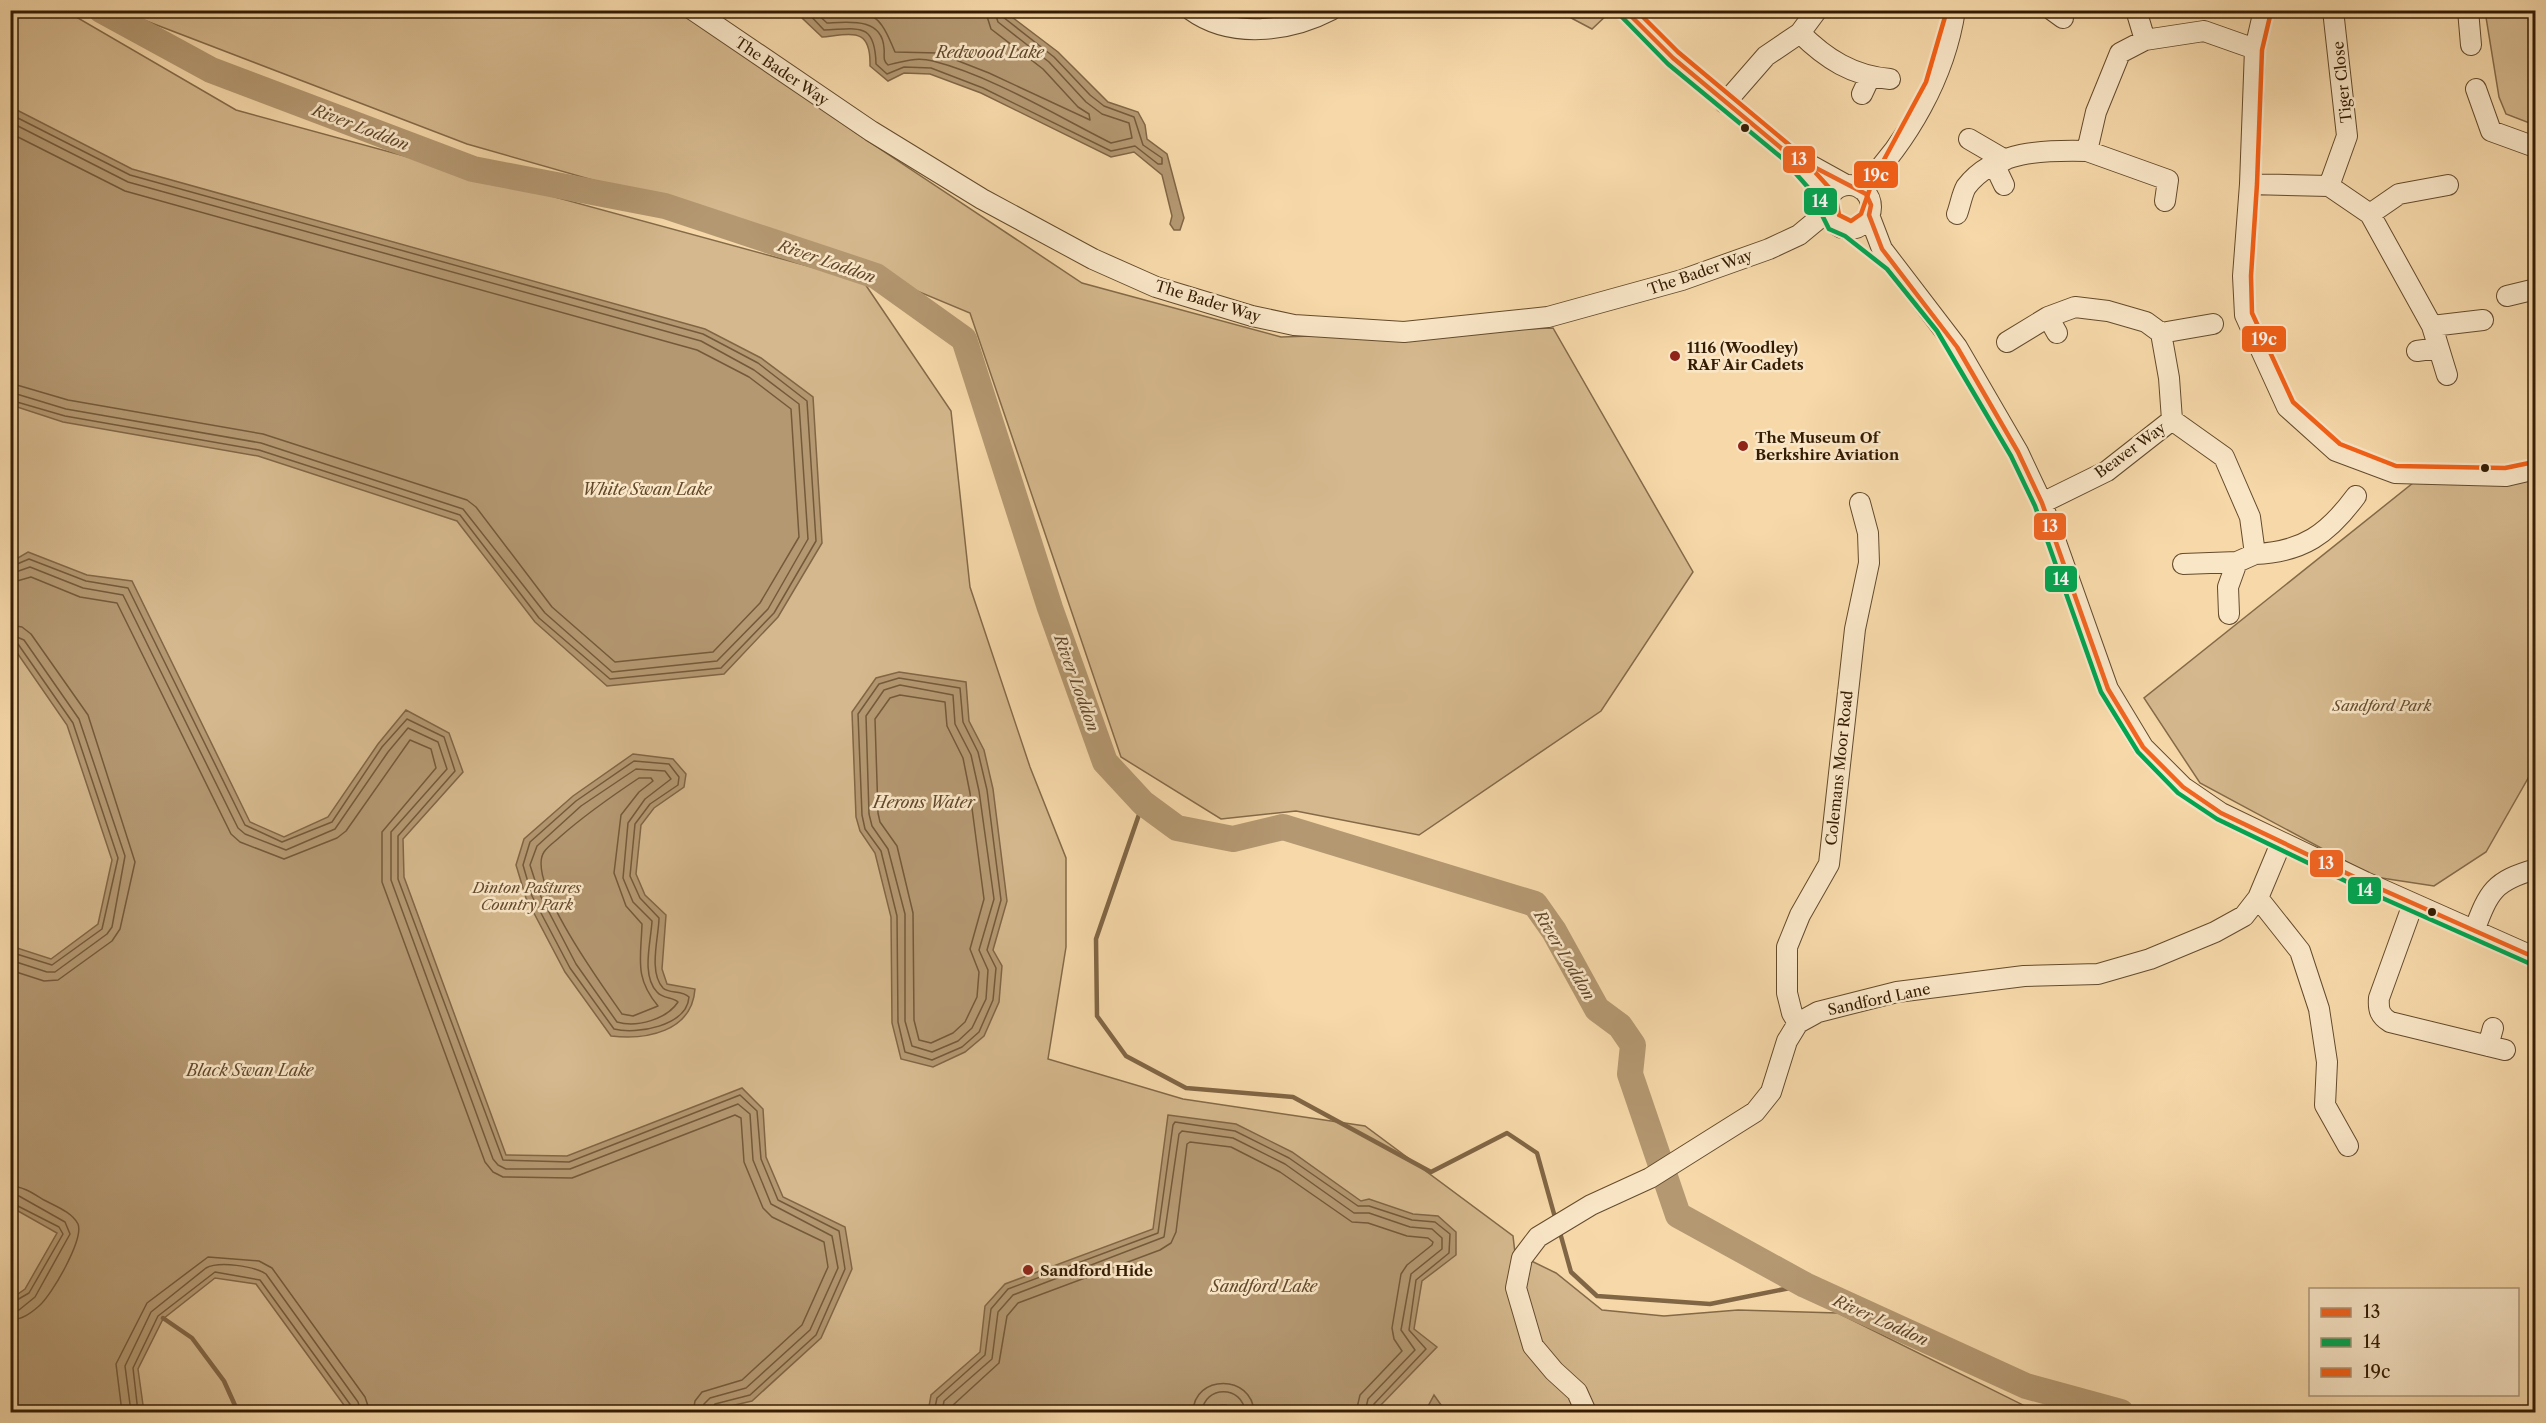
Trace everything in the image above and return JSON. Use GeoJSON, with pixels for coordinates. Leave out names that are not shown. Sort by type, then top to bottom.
{"type":"FeatureCollection","features":[{"type":"Feature","properties":{"kind":"street","name":"The Bader Way"},"geometry":{"type":"LineString","coordinates":[[693,10],[871,131],[1037,229],[1093,259],[1156,287],[1273,321],[1336,330],[1404,332],[1548,317],[1682,280],[1785,243],[1836,216]]}},
{"type":"Feature","properties":{"kind":"street"},"geometry":{"type":"LineString","coordinates":[[1191,10],[1206,21],[1236,28],[1281,28],[1316,18],[1331,10]]}},
{"type":"Feature","properties":{"kind":"street"},"geometry":{"type":"LineString","coordinates":[[1625,10],[1672,58],[1787,153],[1862,198],[1882,249],[1957,347],[2018,452],[2042,503],[2108,688],[2143,747],[2183,787],[2204,803],[2282,843],[2535,958]]}},
{"type":"Feature","properties":{"kind":"street"},"geometry":{"type":"LineString","coordinates":[[1725,103],[1766,56],[1800,33],[1817,10]]}},
{"type":"Feature","properties":{"kind":"street"},"geometry":{"type":"LineString","coordinates":[[1836,216],[1862,224],[1862,198],[1900,144],[1930,92],[1955,10]]}},
{"type":"Feature","properties":{"kind":"street"},"geometry":{"type":"LineString","coordinates":[[2136,10],[2145,40]]}},
{"type":"Feature","properties":{"kind":"street"},"geometry":{"type":"LineString","coordinates":[[2264,10],[2255,49],[2250,184],[2243,276],[2245,315],[2287,407],[2336,451],[2395,473],[2506,476],[2535,469]]}},
{"type":"Feature","properties":{"kind":"street"},"geometry":{"type":"LineString","coordinates":[[2468,10],[2471,45]]}},
{"type":"Feature","properties":{"kind":"street","name":"Tiger Close"},"geometry":{"type":"LineString","coordinates":[[2329,186],[2347,136],[2332,11]]}},
{"type":"Feature","properties":{"kind":"street"},"geometry":{"type":"LineString","coordinates":[[2087,152],[2096,112],[2120,53],[2145,40],[2204,31],[2255,49]]}},
{"type":"Feature","properties":{"kind":"street"},"geometry":{"type":"LineString","coordinates":[[1800,33],[1866,86],[1890,79]]}},
{"type":"Feature","properties":{"kind":"street"},"geometry":{"type":"LineString","coordinates":[[2476,89],[2491,131],[2535,147]]}},
{"type":"Feature","properties":{"kind":"street"},"geometry":{"type":"LineString","coordinates":[[1969,139],[1999,162],[2004,185]]}},
{"type":"Feature","properties":{"kind":"street"},"geometry":{"type":"LineString","coordinates":[[1957,214],[1966,188],[1999,162],[2037,150],[2087,152],[2171,172],[2165,201]]}},
{"type":"Feature","properties":{"kind":"street"},"geometry":{"type":"LineString","coordinates":[[1787,153],[1836,216],[1892,264]]}},
{"type":"Feature","properties":{"kind":"street"},"geometry":{"type":"LineString","coordinates":[[2250,184],[2329,186],[2370,214],[2432,326],[2447,375]]}},
{"type":"Feature","properties":{"kind":"street"},"geometry":{"type":"LineString","coordinates":[[2370,214],[2399,194],[2448,185]]}},
{"type":"Feature","properties":{"kind":"street"},"geometry":{"type":"LineString","coordinates":[[1836,216],[1839,188],[1862,198]]}},
{"type":"Feature","properties":{"kind":"street"},"geometry":{"type":"LineString","coordinates":[[2507,296],[2535,289]]}},
{"type":"Feature","properties":{"kind":"street"},"geometry":{"type":"LineString","coordinates":[[2007,342],[2052,325],[2075,307],[2108,311],[2146,322],[2161,333],[2213,324]]}},
{"type":"Feature","properties":{"kind":"street"},"geometry":{"type":"LineString","coordinates":[[2432,326],[2483,320]]}},
{"type":"Feature","properties":{"kind":"street","name":"Beaver Way"},"geometry":{"type":"LineString","coordinates":[[2042,503],[2107,471],[2172,420],[2169,378],[2161,333]]}},
{"type":"Feature","properties":{"kind":"street"},"geometry":{"type":"LineString","coordinates":[[2416,351],[2438,348]]}},
{"type":"Feature","properties":{"kind":"street"},"geometry":{"type":"LineString","coordinates":[[2172,420],[2224,457],[2250,517],[2246,558],[2228,587],[2229,614]]}},
{"type":"Feature","properties":{"kind":"street"},"geometry":{"type":"LineString","coordinates":[[2183,564],[2276,553],[2309,543],[2337,521],[2356,496]]}},
{"type":"Feature","properties":{"kind":"street","name":"Colemans Moor Road"},"geometry":{"type":"LineString","coordinates":[[1798,1023],[1792,1013],[1787,993],[1787,947],[1800,915],[1828,864],[1855,629],[1869,563],[1868,533],[1860,503]]}},
{"type":"Feature","properties":{"kind":"street","name":"Sandford Lane"},"geometry":{"type":"LineString","coordinates":[[1798,1023],[1818,1012],[1897,992],[2024,976],[2098,974],[2150,959],[2215,932],[2244,916],[2258,898],[2282,843]]}},
{"type":"Feature","properties":{"kind":"street"},"geometry":{"type":"LineString","coordinates":[[2474,931],[2486,902],[2500,882],[2535,869]]}},
{"type":"Feature","properties":{"kind":"street"},"geometry":{"type":"LineString","coordinates":[[2258,898],[2300,951],[2319,1009],[2327,1062],[2325,1105],[2348,1146]]}},
{"type":"Feature","properties":{"kind":"street"},"geometry":{"type":"LineString","coordinates":[[2414,904],[2379,998],[2378,1008],[2382,1017],[2390,1022],[2496,1041]]}},
{"type":"Feature","properties":{"kind":"street"},"geometry":{"type":"LineString","coordinates":[[1586,1413],[1577,1392],[1554,1371],[1533,1346],[1522,1314],[1517,1278],[1522,1258],[1538,1237],[1575,1214],[1650,1178],[1755,1112],[1771,1092],[1787,1041],[1798,1023]]}},
{"type":"Feature","properties":{"kind":"green space","name":"Dinton Pastures Country Park"},"geometry":{"type":"Polygon","coordinates":[[[10,11],[66,11],[236,110],[863,281],[951,411],[970,587],[1030,767],[1066,858],[1066,947],[1048,1059],[1183,1099],[1365,1126],[1513,1236],[1515,1253],[1556,1273],[1602,1310],[1664,1316],[1738,1310],[1838,1313],[2037,1412],[11,1412],[10,11]]]}},
{"type":"Feature","properties":{"kind":"green space"},"geometry":{"type":"Polygon","coordinates":[[[127,11],[682,11],[856,133],[1082,283],[1281,337],[1553,328],[1693,572],[1601,711],[1419,835],[1296,811],[1221,819],[1121,757],[970,313],[778,233],[467,144],[141,19],[127,11]]]}},
{"type":"Feature","properties":{"kind":"green space"},"geometry":{"type":"Polygon","coordinates":[[[1558,11],[1611,11],[1592,29],[1558,11]]]}},
{"type":"Feature","properties":{"kind":"green space"},"geometry":{"type":"Polygon","coordinates":[[[2485,11],[2535,11],[2535,123],[2532,124],[2506,114],[2499,97],[2485,11]]]}},
{"type":"Feature","properties":{"kind":"green space","name":"Sandford Park"},"geometry":{"type":"Polygon","coordinates":[[[2535,478],[2535,766],[2486,852],[2434,886],[2375,877],[2200,783],[2144,698],[2418,479],[2535,478]]]}},
{"type":"Feature","properties":{"kind":"water","name":"Redwood Lake"},"geometry":{"type":"Polygon","coordinates":[[[798,11],[1004,11],[1058,52],[1108,102],[1138,112],[1145,125],[1147,139],[1167,154],[1184,218],[1180,230],[1174,230],[1170,224],[1172,216],[1162,175],[1134,152],[1111,157],[981,93],[930,74],[904,73],[888,81],[870,66],[867,45],[863,39],[851,35],[822,37],[802,18],[798,11]]]}},
{"type":"Feature","properties":{"kind":"water","name":"White Swan Lake"},"geometry":{"type":"Polygon","coordinates":[[[11,107],[132,169],[705,329],[761,358],[813,397],[822,543],[778,617],[724,674],[607,686],[535,622],[457,521],[258,456],[63,422],[11,405],[11,107]]]}},
{"type":"Feature","properties":{"kind":"water","name":"Black Swan Lake"},"geometry":{"type":"Polygon","coordinates":[[[28,552],[87,575],[132,581],[250,822],[284,837],[328,817],[378,744],[406,710],[449,733],[463,772],[403,839],[404,877],[506,1155],[567,1156],[742,1088],[763,1109],[766,1157],[783,1197],[845,1227],[852,1269],[821,1338],[752,1401],[705,1412],[349,1412],[256,1284],[215,1278],[163,1319],[138,1369],[144,1412],[11,1412],[11,1299],[25,1289],[57,1233],[11,1207],[11,946],[51,959],[98,924],[112,860],[67,725],[11,644],[11,562],[28,552]]]}},
{"type":"Feature","properties":{"kind":"water","name":"Herons Water"},"geometry":{"type":"Polygon","coordinates":[[[899,672],[966,682],[969,721],[984,750],[993,789],[1007,901],[993,950],[1002,966],[999,1002],[984,1036],[965,1052],[933,1067],[901,1059],[892,1023],[891,917],[875,853],[860,831],[856,817],[852,712],[876,678],[899,672]]]}},
{"type":"Feature","properties":{"kind":"water"},"geometry":{"type":"Polygon","coordinates":[[[633,754],[673,759],[686,774],[684,787],[654,808],[641,825],[636,874],[645,895],[666,915],[662,969],[667,984],[695,989],[692,1004],[686,1015],[676,1024],[652,1034],[625,1037],[611,1036],[565,972],[526,898],[516,865],[524,839],[573,796],[633,754]]]}},
{"type":"Feature","properties":{"kind":"water","name":"Sandford Lake"},"geometry":{"type":"Polygon","coordinates":[[[1168,1115],[1236,1124],[1292,1152],[1361,1201],[1369,1199],[1413,1214],[1438,1216],[1456,1232],[1456,1255],[1422,1281],[1414,1329],[1437,1347],[1378,1408],[1379,1412],[1232,1412],[1226,1405],[1221,1405],[1214,1412],[928,1412],[931,1395],[980,1352],[985,1306],[1005,1284],[1153,1229],[1168,1115]]]}},
{"type":"Feature","properties":{"kind":"water"},"geometry":{"type":"Polygon","coordinates":[[[1434,1395],[1446,1412],[1425,1412],[1434,1395]]]}},
{"type":"Feature","properties":{"kind":"waterway","name":"River Loddon"},"geometry":{"type":"LineString","coordinates":[[101,10],[211,70],[473,169],[665,206],[876,276],[964,339],[1050,608],[1105,762],[1143,803],[1177,828],[1233,839],[1283,827],[1535,904],[1554,931],[1597,1009],[1620,1026],[1633,1045],[1630,1074],[1678,1215],[1805,1285],[2026,1386],[2121,1412]]}},
{"type":"Feature","properties":{"kind":"waterway"},"geometry":{"type":"LineString","coordinates":[[1143,803],[1096,939],[1097,1016],[1126,1056],[1186,1088],[1293,1097],[1431,1172],[1507,1133],[1537,1153],[1556,1221]]}},
{"type":"Feature","properties":{"kind":"waterway"},"geometry":{"type":"LineString","coordinates":[[1559,1229],[1571,1272],[1597,1296],[1710,1304],[1805,1285]]}},
{"type":"Feature","properties":{"kind":"waterway"},"geometry":{"type":"LineString","coordinates":[[163,1318],[192,1338],[224,1381],[238,1412]]}},
{"type":"Feature","properties":{"kind":"transit line","name":"13"},"geometry":{"type":"LineString","coordinates":[[1625,10],[1673,58],[1787,153],[1866,194],[1871,205],[1869,215],[1882,249],[1957,347],[2018,452],[2042,503],[2108,689],[2143,747],[2183,787],[2221,813],[2365,882],[2536,958]]}},
{"type":"Feature","properties":{"kind":"transit line","name":"19c"},"geometry":{"type":"LineString","coordinates":[[1636,10],[1678,52],[1793,148],[1835,194],[1839,215],[1851,221],[1861,214],[1873,180],[1926,82],[1947,10]]}},
{"type":"Feature","properties":{"kind":"transit line","name":"19c"},"geometry":{"type":"LineString","coordinates":[[2271,12],[2262,50],[2251,276],[2252,313],[2293,402],[2340,444],[2396,466],[2505,468],[2534,462]]}},
{"type":"Feature","properties":{"kind":"transit line","name":"14"},"geometry":{"type":"LineString","coordinates":[[1620,15],[1668,64],[1782,158],[1821,202],[1821,213],[1829,229],[1845,236],[1887,269],[1937,331],[2011,456],[2035,506],[2101,692],[2138,752],[2178,793],[2217,819],[2362,889],[2533,965]]}},
{"type":"Feature","properties":{"kind":"place","name":"1116 (Woodley) RAF Air Cadets"},"geometry":{"type":"Point","coordinates":[1675,356]}},
{"type":"Feature","properties":{"kind":"place","name":"The Museum Of Berkshire Aviation"},"geometry":{"type":"Point","coordinates":[1743,446]}},
{"type":"Feature","properties":{"kind":"place","name":"Sandford Hide"},"geometry":{"type":"Point","coordinates":[1028,1270]}}]}
